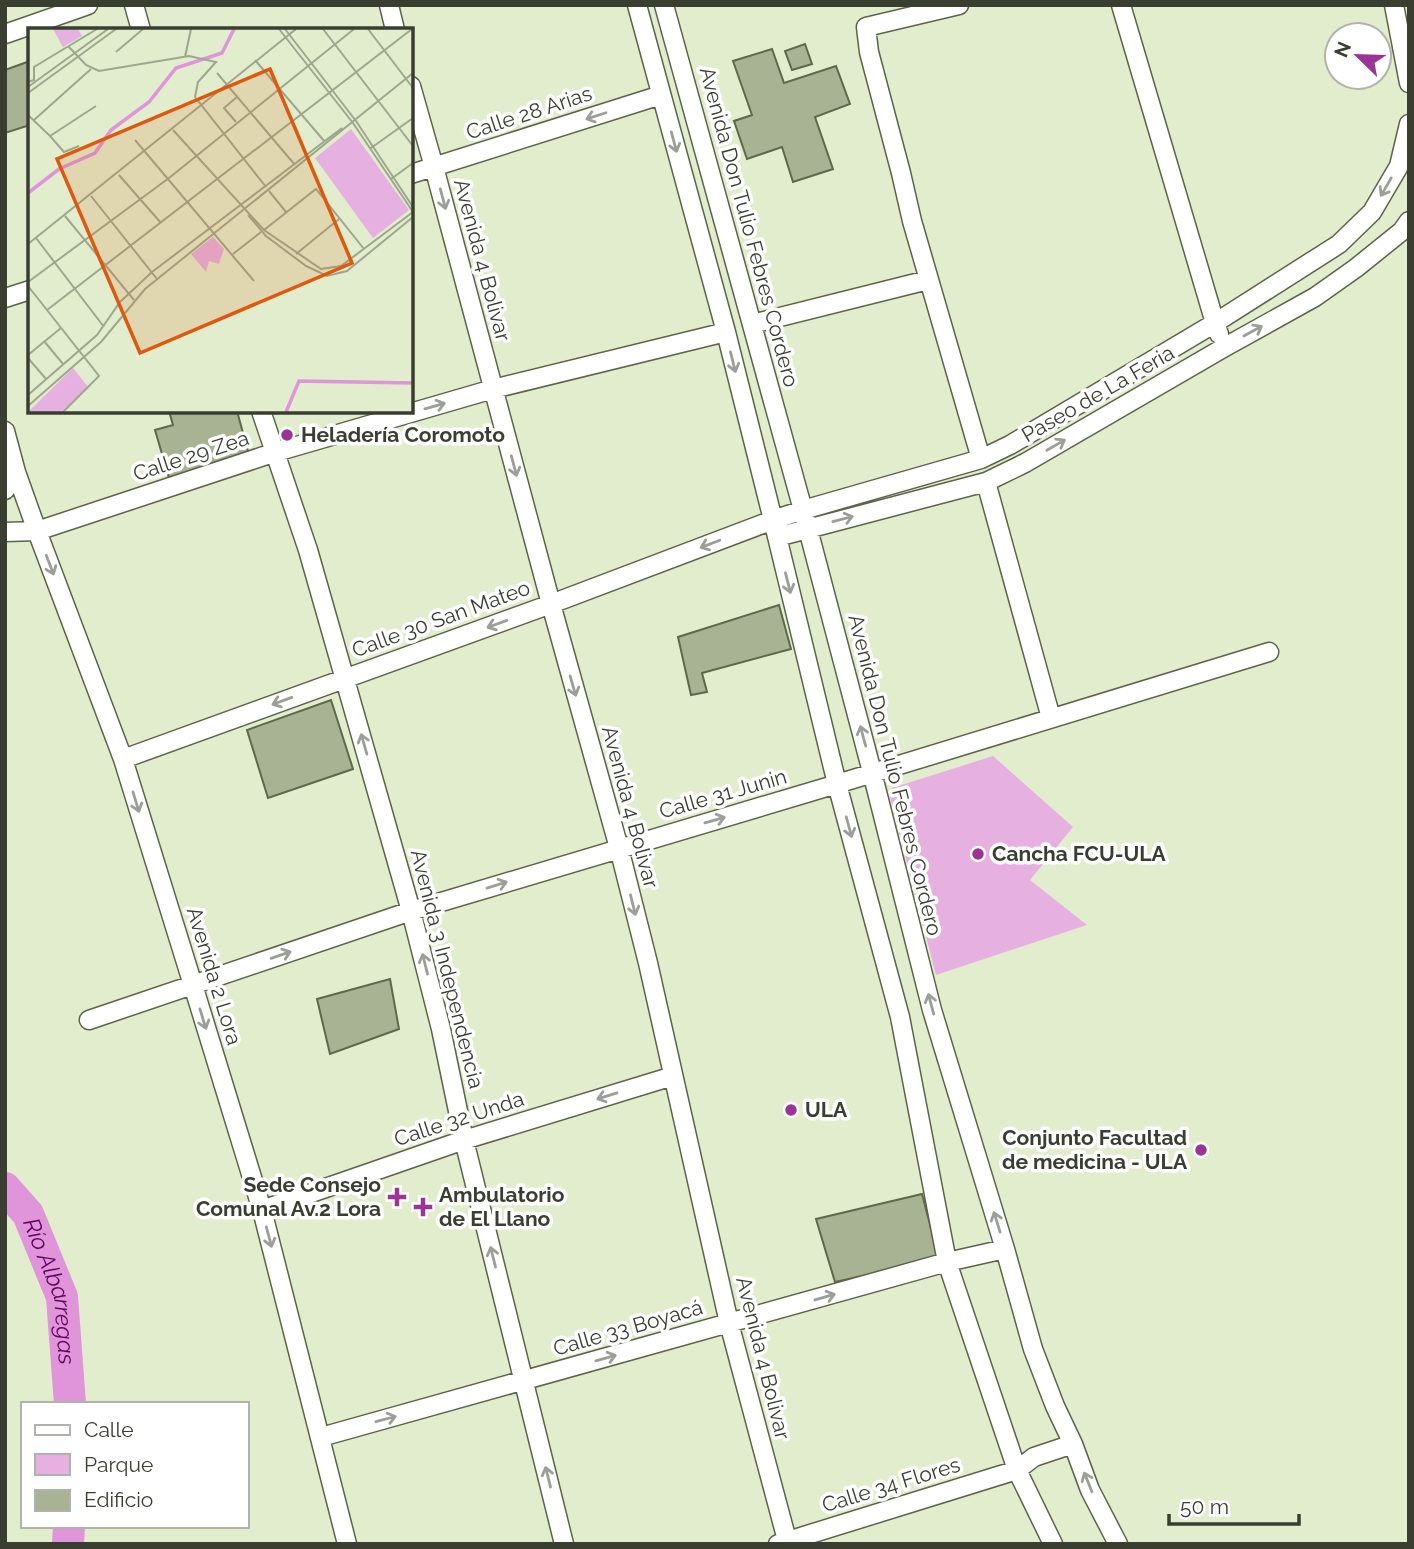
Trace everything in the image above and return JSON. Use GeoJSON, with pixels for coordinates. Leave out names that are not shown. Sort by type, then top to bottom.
{"type":"FeatureCollection","features":[{"type":"Feature","properties":{"kind":"street"},"geometry":{"type":"LineString","coordinates":[[5,34],[88,5]]}},
{"type":"Feature","properties":{"kind":"street"},"geometry":{"type":"LineString","coordinates":[[134,5],[140,28]]}},
{"type":"Feature","properties":{"kind":"street"},"geometry":{"type":"LineString","coordinates":[[389,5],[395,28]]}},
{"type":"Feature","properties":{"kind":"street"},"geometry":{"type":"LineString","coordinates":[[637,5],[726,332],[837,784],[900,1017],[947,1262],[1017,1470],[1053,1544]]}},
{"type":"Feature","properties":{"kind":"street","name":"Avenida Don Tulio Febres Cordero"},"geometry":{"type":"LineString","coordinates":[[664,5],[803,510],[932,1010],[1033,1349],[1090,1490],[1118,1544]]}},
{"type":"Feature","properties":{"kind":"street"},"geometry":{"type":"LineString","coordinates":[[775,528],[803,510],[981,459],[929,279],[869,52],[866,27],[958,5]]}},
{"type":"Feature","properties":{"kind":"street"},"geometry":{"type":"LineString","coordinates":[[1121,5],[1215,323],[1225,347]]}},
{"type":"Feature","properties":{"kind":"street"},"geometry":{"type":"LineString","coordinates":[[1394,5],[1409,83]]}},
{"type":"Feature","properties":{"kind":"street","name":"Avenida 4 Bolivar"},"geometry":{"type":"LineString","coordinates":[[413,93],[648,963],[729,1323],[784,1543]]}},
{"type":"Feature","properties":{"kind":"street","name":"Calle 28 Arias"},"geometry":{"type":"LineString","coordinates":[[413,173],[661,95]]}},
{"type":"Feature","properties":{"kind":"street","name":"Paseo de La Feria"},"geometry":{"type":"LineString","coordinates":[[981,459],[1010,445],[1215,323],[1339,244],[1372,212],[1399,166],[1409,124]]}},
{"type":"Feature","properties":{"kind":"street","name":"Paseo de La Feria"},"geometry":{"type":"LineString","coordinates":[[775,528],[807,528],[986,482],[1025,463],[1315,297],[1402,231],[1409,221]]}},
{"type":"Feature","properties":{"kind":"street"},"geometry":{"type":"LineString","coordinates":[[752,324],[929,279]]}},
{"type":"Feature","properties":{"kind":"street"},"geometry":{"type":"LineString","coordinates":[[5,298],[28,291]]}},
{"type":"Feature","properties":{"kind":"street","name":"Calle 29 Zea"},"geometry":{"type":"LineString","coordinates":[[413,412],[493,389],[726,332]]}},
{"type":"Feature","properties":{"kind":"street","name":"Avenida 3 Independencia"},"geometry":{"type":"LineString","coordinates":[[262,413],[308,550],[411,911],[442,1029],[464,1140],[564,1544]]}},
{"type":"Feature","properties":{"kind":"street","name":"Calle 29 Zea"},"geometry":{"type":"LineString","coordinates":[[5,532],[37,531],[276,452],[410,413]]}},
{"type":"Feature","properties":{"kind":"street","name":"Avenida 2 Lora"},"geometry":{"type":"LineString","coordinates":[[5,431],[37,531],[123,759],[193,985],[262,1210],[347,1544]]}},
{"type":"Feature","properties":{"kind":"street"},"geometry":{"type":"LineString","coordinates":[[5,490],[16,472]]}},
{"type":"Feature","properties":{"kind":"street"},"geometry":{"type":"LineString","coordinates":[[986,482],[1051,718]]}},
{"type":"Feature","properties":{"kind":"street","name":"Calle 30 San Mateo"},"geometry":{"type":"LineString","coordinates":[[123,759],[551,604],[775,528]]}},
{"type":"Feature","properties":{"kind":"street","name":"Calle 31 Junin"},"geometry":{"type":"LineString","coordinates":[[89,1020],[411,911],[1269,652]]}},
{"type":"Feature","properties":{"kind":"street","name":"Calle 32 Unda"},"geometry":{"type":"LineString","coordinates":[[262,1210],[464,1140],[673,1076]]}},
{"type":"Feature","properties":{"kind":"street","name":"Calle 33 Boyacá"},"geometry":{"type":"LineString","coordinates":[[321,1437],[947,1262],[1005,1249]]}},
{"type":"Feature","properties":{"kind":"street","name":"Calle 34 Flores"},"geometry":{"type":"LineString","coordinates":[[784,1543],[1017,1470],[1034,1457],[1073,1444]]}},
{"type":"Feature","properties":{"kind":"green space","name":"Cancha FCU-ULA"},"geometry":{"type":"Polygon","coordinates":[[[993,756],[1073,827],[1030,880],[1087,925],[936,975],[889,793],[892,788],[993,756]]]}},
{"type":"Feature","properties":{"kind":"building"},"geometry":{"type":"Polygon","coordinates":[[[805,44],[812,64],[792,70],[785,51],[805,44]]]}},
{"type":"Feature","properties":{"kind":"building"},"geometry":{"type":"Polygon","coordinates":[[[772,49],[784,83],[836,66],[850,104],[815,117],[833,169],[793,182],[782,147],[747,159],[734,121],[752,115],[733,61],[772,49]]]}},
{"type":"Feature","properties":{"kind":"building"},"geometry":{"type":"Polygon","coordinates":[[[28,62],[28,126],[5,133],[5,70],[28,62]]]}},
{"type":"Feature","properties":{"kind":"building"},"geometry":{"type":"Polygon","coordinates":[[[170,413],[238,413],[249,455],[169,478],[155,430],[173,425],[170,413]]]}},
{"type":"Feature","properties":{"kind":"building"},"geometry":{"type":"Polygon","coordinates":[[[779,605],[791,649],[702,673],[707,692],[691,695],[678,637],[779,605]]]}},
{"type":"Feature","properties":{"kind":"building"},"geometry":{"type":"Polygon","coordinates":[[[331,700],[353,769],[268,798],[247,730],[331,700]]]}},
{"type":"Feature","properties":{"kind":"building"},"geometry":{"type":"Polygon","coordinates":[[[390,979],[399,1029],[330,1054],[317,999],[390,979]]]}},
{"type":"Feature","properties":{"kind":"building"},"geometry":{"type":"Polygon","coordinates":[[[922,1194],[939,1259],[835,1282],[816,1219],[922,1194]]]}},
{"type":"Feature","properties":{"kind":"waterway","name":"Río Albarregas"},"geometry":{"type":"LineString","coordinates":[[5,1188],[28,1214],[62,1297],[70,1402]]}},
{"type":"Feature","properties":{"kind":"waterway","name":"Río Albarregas"},"geometry":{"type":"LineString","coordinates":[[68,1544],[69,1528]]}},
{"type":"Feature","properties":{"kind":"place","name":"Heladería Coromoto"},"geometry":{"type":"Point","coordinates":[287,435]}},
{"type":"Feature","properties":{"kind":"place","name":"Cancha FCU-ULA"},"geometry":{"type":"Point","coordinates":[978,854]}},
{"type":"Feature","properties":{"kind":"place","name":"ULA"},"geometry":{"type":"Point","coordinates":[791,1110]}},
{"type":"Feature","properties":{"kind":"place","name":"Conjunto Facultad de medicina - ULA"},"geometry":{"type":"Point","coordinates":[1201,1150]}},
{"type":"Feature","properties":{"kind":"place","name":"Sede Consejo Comunal Av.2 Lora"},"geometry":{"type":"Point","coordinates":[397,1197]}},
{"type":"Feature","properties":{"kind":"place","name":"Ambulatorio de El Llano"},"geometry":{"type":"Point","coordinates":[423,1207]}}]}
